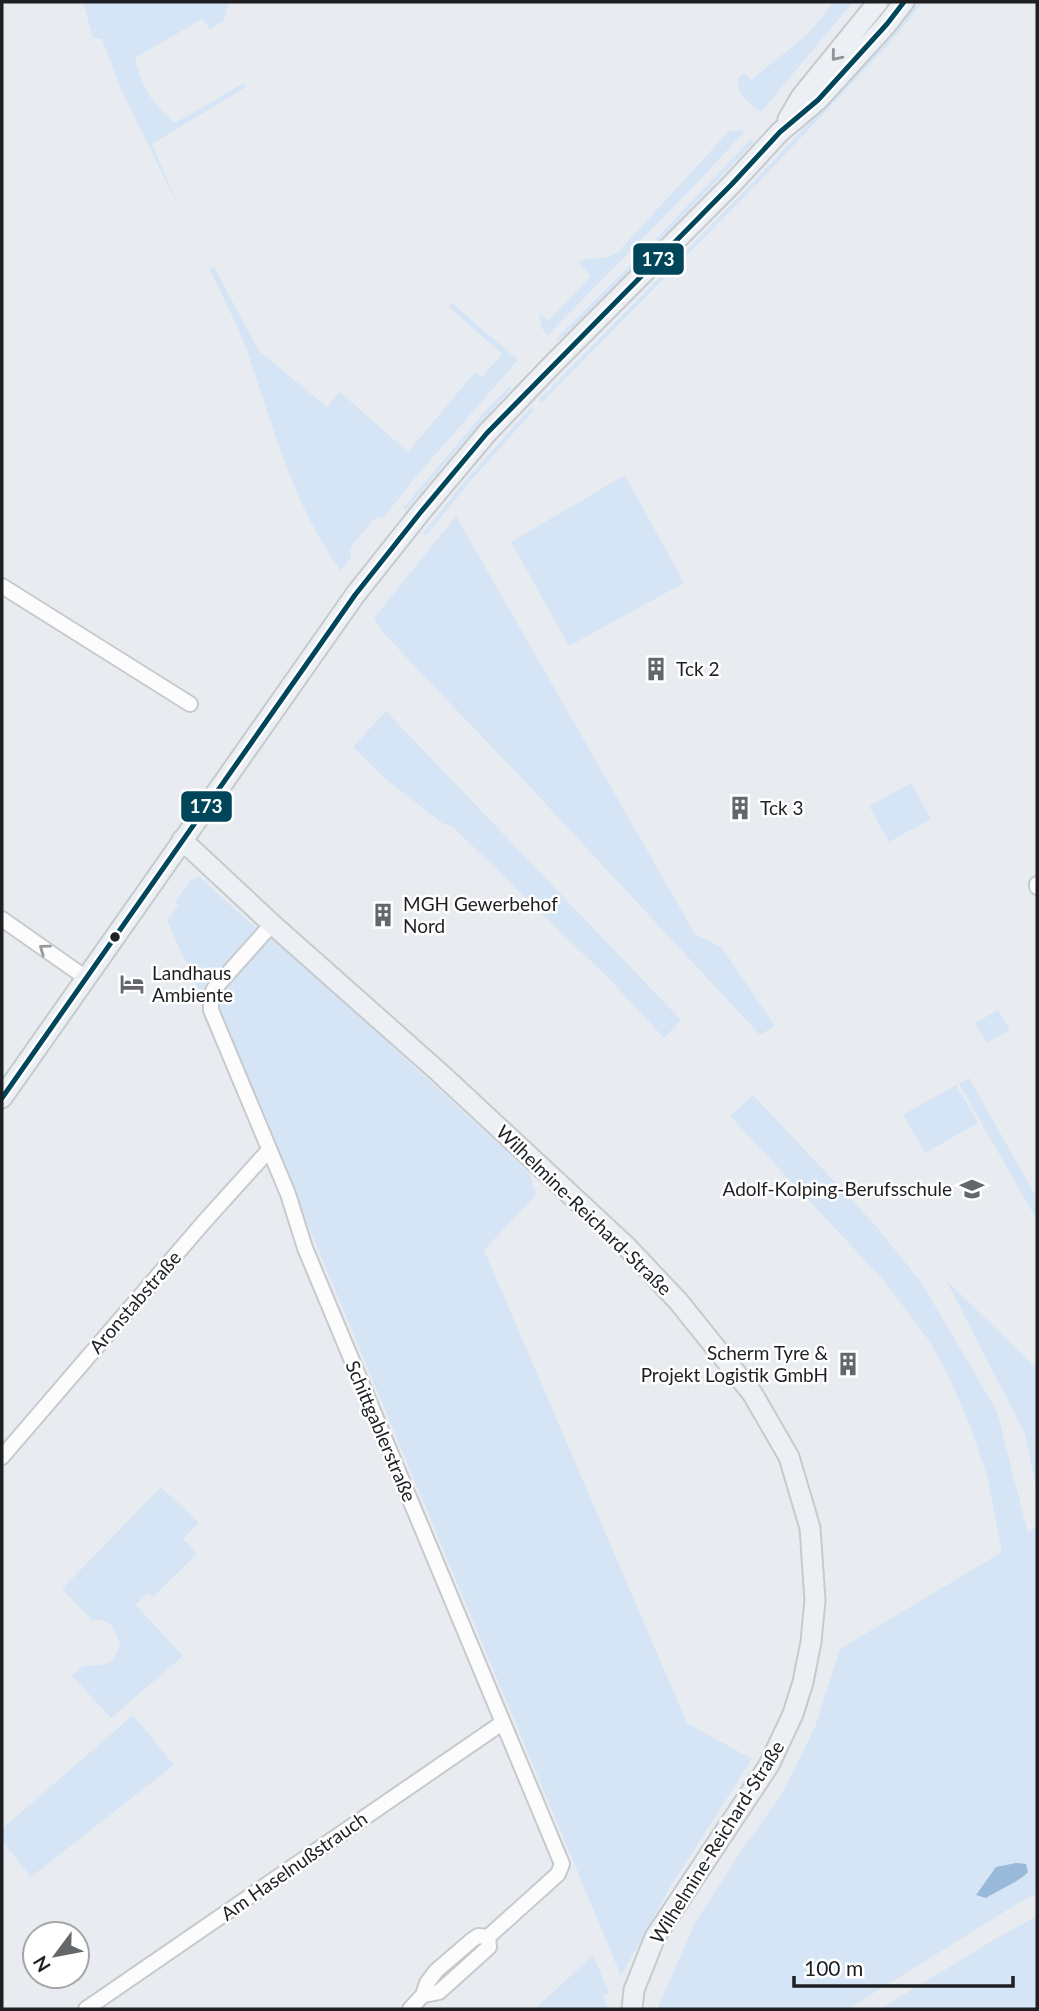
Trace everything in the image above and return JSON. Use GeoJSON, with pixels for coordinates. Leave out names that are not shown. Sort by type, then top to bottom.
{"type":"FeatureCollection","features":[{"type":"Feature","properties":{"kind":"main road"},"geometry":{"type":"LineString","coordinates":[[780,132],[801,97],[878,2]]}},
{"type":"Feature","properties":{"kind":"main road"},"geometry":{"type":"LineString","coordinates":[[2,1098],[355,595],[487,433],[733,184],[780,132],[829,89],[904,2]]}},
{"type":"Feature","properties":{"kind":"main road","name":"Wilhelmine-Reichard-Straße"},"geometry":{"type":"LineString","coordinates":[[182,840],[441,1074],[627,1247],[678,1301],[752,1393],[789,1457],[810,1528],[815,1600],[811,1642],[803,1682],[793,1714],[769,1765],[654,1937],[634,1990],[632,2009]]}},
{"type":"Feature","properties":{"kind":"street"},"geometry":{"type":"LineString","coordinates":[[2,586],[190,704]]}},
{"type":"Feature","properties":{"kind":"street"},"geometry":{"type":"LineString","coordinates":[[2,919],[86,978]]}},
{"type":"Feature","properties":{"kind":"street","name":"Schittgablerstraße"},"geometry":{"type":"LineString","coordinates":[[272,924],[214,989],[211,1010],[288,1194],[305,1248],[562,1864],[558,1874],[488,1937],[478,1936],[467,1943],[436,1971],[427,1983],[423,1995],[410,2009]]}},
{"type":"Feature","properties":{"kind":"street","name":"Aronstabstraße"},"geometry":{"type":"LineString","coordinates":[[2,1457],[269,1150]]}},
{"type":"Feature","properties":{"kind":"street","name":"Am Haselnußstrauch"},"geometry":{"type":"LineString","coordinates":[[86,2009],[502,1723]]}},
{"type":"Feature","properties":{"kind":"shaded area"},"geometry":{"type":"Polygon","coordinates":[[[83,2],[233,2],[228,5],[224,20],[210,29],[202,19],[135,58],[149,95],[175,123],[244,83],[246,87],[152,144],[180,210],[120,87],[102,39],[93,38],[83,2]]]}},
{"type":"Feature","properties":{"kind":"shaded area"},"geometry":{"type":"Polygon","coordinates":[[[834,2],[853,2],[761,112],[752,106],[742,94],[738,79],[744,73],[751,80],[808,34],[834,2]]]}},
{"type":"Feature","properties":{"kind":"shaded area"},"geometry":{"type":"Polygon","coordinates":[[[917,2],[923,2],[888,45],[763,178],[541,403],[539,400],[760,175],[884,42],[917,2]]]}},
{"type":"Feature","properties":{"kind":"shaded area"},"geometry":{"type":"Polygon","coordinates":[[[746,130],[547,336],[539,313],[548,321],[591,276],[578,262],[618,252],[729,131],[746,130]]]}},
{"type":"Feature","properties":{"kind":"shaded area"},"geometry":{"type":"Polygon","coordinates":[[[751,139],[754,142],[653,248],[560,340],[555,340],[650,245],[751,139]]]}},
{"type":"Feature","properties":{"kind":"shaded area"},"geometry":{"type":"Polygon","coordinates":[[[214,267],[259,351],[327,407],[340,392],[408,452],[475,372],[482,377],[502,354],[449,307],[452,303],[518,360],[384,517],[374,519],[350,548],[351,557],[341,571],[324,546],[296,491],[241,336],[209,268],[214,267]]]}},
{"type":"Feature","properties":{"kind":"shaded area"},"geometry":{"type":"Polygon","coordinates":[[[510,386],[512,388],[405,511],[403,508],[487,409],[510,386]]]}},
{"type":"Feature","properties":{"kind":"shaded area"},"geometry":{"type":"Polygon","coordinates":[[[531,407],[534,410],[426,536],[423,533],[465,481],[531,407]]]}},
{"type":"Feature","properties":{"kind":"shaded area"},"geometry":{"type":"Polygon","coordinates":[[[625,475],[684,583],[569,646],[511,542],[625,475]]]}},
{"type":"Feature","properties":{"kind":"shaded area"},"geometry":{"type":"Polygon","coordinates":[[[456,516],[695,934],[722,948],[775,1026],[760,1035],[382,631],[374,618],[456,516]]]}},
{"type":"Feature","properties":{"kind":"shaded area"},"geometry":{"type":"Polygon","coordinates":[[[386,711],[681,1020],[664,1038],[611,981],[452,826],[443,824],[383,777],[353,747],[386,711]]]}},
{"type":"Feature","properties":{"kind":"shaded area"},"geometry":{"type":"Polygon","coordinates":[[[911,783],[931,819],[889,842],[869,806],[911,783]]]}},
{"type":"Feature","properties":{"kind":"shaded area"},"geometry":{"type":"Polygon","coordinates":[[[200,877],[248,921],[280,944],[529,1172],[536,1195],[484,1250],[687,1723],[752,1759],[671,1886],[621,1976],[243,1069],[201,995],[167,921],[178,906],[175,901],[191,880],[200,877]]]}},
{"type":"Feature","properties":{"kind":"shaded area"},"geometry":{"type":"Polygon","coordinates":[[[998,1010],[1010,1030],[987,1043],[975,1023],[998,1010]]]}},
{"type":"Feature","properties":{"kind":"shaded area"},"geometry":{"type":"Polygon","coordinates":[[[969,1078],[1037,1198],[1037,1220],[959,1084],[969,1078]]]}},
{"type":"Feature","properties":{"kind":"shaded area"},"geometry":{"type":"Polygon","coordinates":[[[956,1085],[978,1123],[925,1153],[903,1115],[956,1085]]]}},
{"type":"Feature","properties":{"kind":"shaded area"},"geometry":{"type":"Polygon","coordinates":[[[753,1095],[875,1225],[921,1282],[997,1411],[1028,1533],[1037,1525],[1037,1894],[848,2009],[657,2009],[695,1923],[743,1848],[782,1794],[815,1727],[840,1649],[1002,1552],[987,1476],[969,1423],[930,1342],[886,1283],[730,1116],[753,1095]]]}},
{"type":"Feature","properties":{"kind":"shaded area"},"geometry":{"type":"Polygon","coordinates":[[[946,1280],[1037,1369],[1037,1493],[1025,1434],[946,1280]]]}},
{"type":"Feature","properties":{"kind":"shaded area"},"geometry":{"type":"Polygon","coordinates":[[[161,1487],[199,1523],[183,1539],[197,1554],[153,1597],[148,1593],[136,1605],[183,1656],[111,1718],[72,1676],[83,1666],[110,1662],[120,1646],[116,1635],[109,1623],[92,1620],[62,1589],[161,1487]]]}},
{"type":"Feature","properties":{"kind":"shaded area"},"geometry":{"type":"Polygon","coordinates":[[[133,1715],[174,1765],[31,1877],[2,1841],[2,1829],[133,1715]]]}},
{"type":"Feature","properties":{"kind":"shaded area"},"geometry":{"type":"Polygon","coordinates":[[[1037,1916],[1037,2009],[880,2009],[997,1938],[1037,1916]]]}},
{"type":"Feature","properties":{"kind":"shaded area"},"geometry":{"type":"Polygon","coordinates":[[[593,1955],[609,1993],[603,1996],[609,2009],[535,2009],[593,1955]]]}},
{"type":"Feature","properties":{"kind":"water"},"geometry":{"type":"Polygon","coordinates":[[[1026,1864],[1028,1872],[1024,1876],[986,1898],[976,1895],[996,1867],[1026,1864]]]}},
{"type":"Feature","properties":{"kind":"transit line","name":"173"},"geometry":{"type":"LineString","coordinates":[[2,1098],[355,595],[420,513],[487,433],[780,132],[818,100],[904,2]]}},
{"type":"Feature","properties":{"kind":"place","name":"Tck 2"},"geometry":{"type":"Point","coordinates":[656,669]}},
{"type":"Feature","properties":{"kind":"place","name":"Tck 3"},"geometry":{"type":"Point","coordinates":[740,808]}},
{"type":"Feature","properties":{"kind":"place","name":"MGH Gewerbehof Nord"},"geometry":{"type":"Point","coordinates":[383,915]}},
{"type":"Feature","properties":{"kind":"place","name":"Landhaus Ambiente"},"geometry":{"type":"Point","coordinates":[132,984]}},
{"type":"Feature","properties":{"kind":"place","name":"Adolf-Kolping-Berufsschule"},"geometry":{"type":"Point","coordinates":[972,1189]}},
{"type":"Feature","properties":{"kind":"place","name":"Scherm Tyre & Projekt Logistik GmbH"},"geometry":{"type":"Point","coordinates":[848,1364]}}]}
